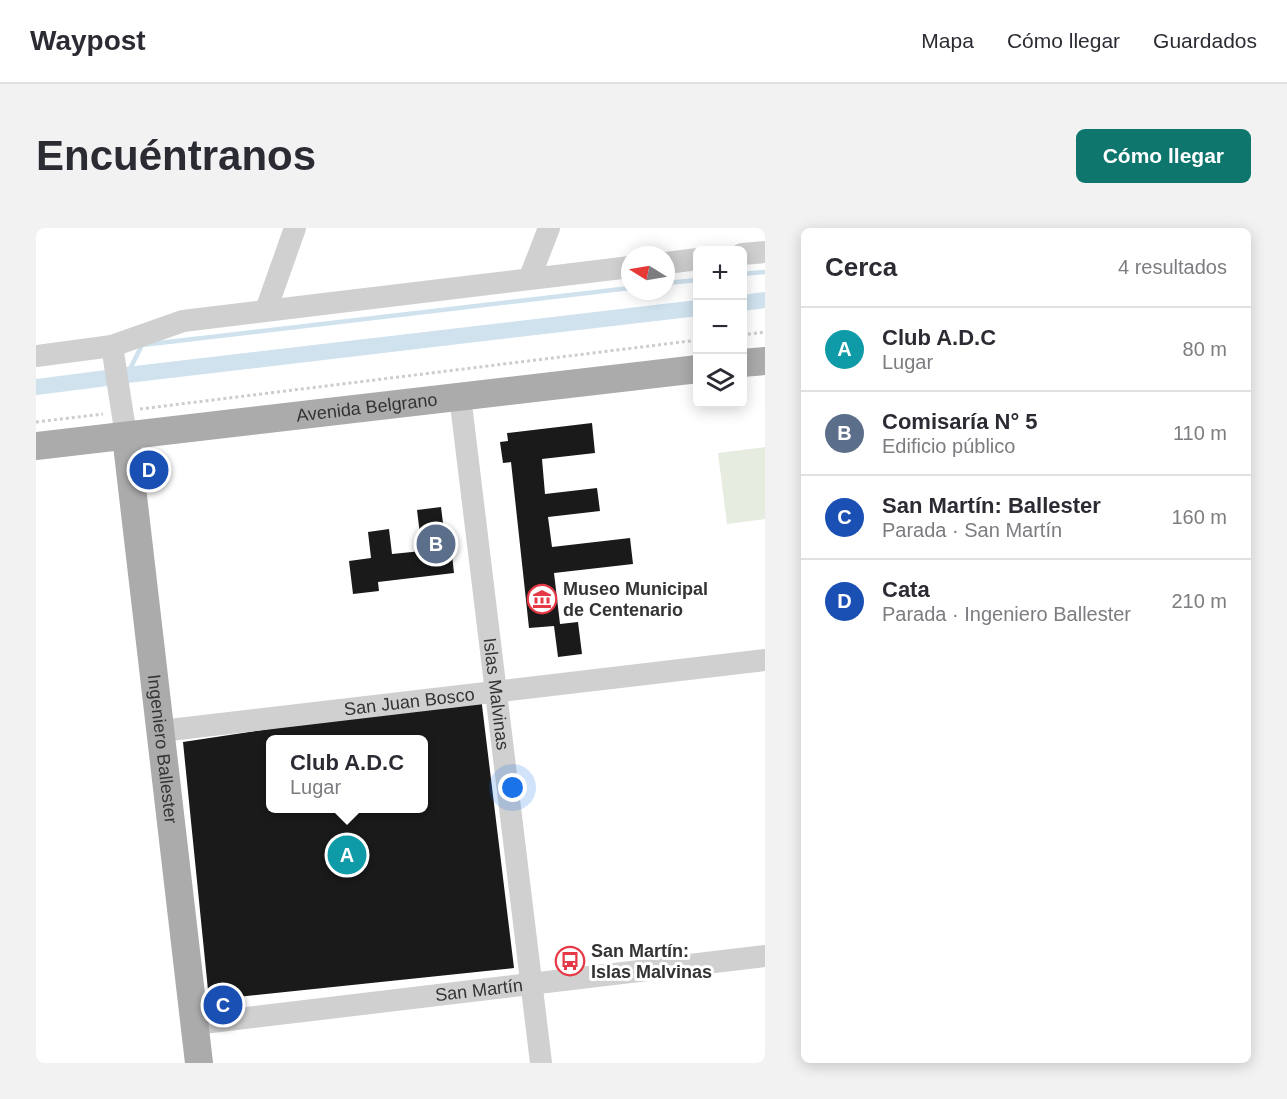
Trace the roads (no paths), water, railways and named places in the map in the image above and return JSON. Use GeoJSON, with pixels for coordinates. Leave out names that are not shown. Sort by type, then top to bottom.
{"type":"FeatureCollection","features":[{"type":"Feature","properties":{"kind":"main road"},"geometry":{"type":"LineString","coordinates":[[747,363],[765,361]]}},
{"type":"Feature","properties":{"kind":"main road","name":"Avenida Belgrano"},"geometry":{"type":"LineString","coordinates":[[36,446],[125,424],[460,396],[693,370]]}},
{"type":"Feature","properties":{"kind":"main road","name":"Ingeniero Ballester"},"geometry":{"type":"LineString","coordinates":[[125,424],[199,1063]]}},
{"type":"Feature","properties":{"kind":"street"},"geometry":{"type":"LineString","coordinates":[[266,310],[295,228]]}},
{"type":"Feature","properties":{"kind":"street"},"geometry":{"type":"LineString","coordinates":[[530,278],[549,228]]}},
{"type":"Feature","properties":{"kind":"street"},"geometry":{"type":"LineString","coordinates":[[747,254],[765,252]]}},
{"type":"Feature","properties":{"kind":"street"},"geometry":{"type":"LineString","coordinates":[[675,262],[693,260]]}},
{"type":"Feature","properties":{"kind":"street"},"geometry":{"type":"LineString","coordinates":[[36,356],[112,346],[183,321],[621,268]]}},
{"type":"Feature","properties":{"kind":"street"},"geometry":{"type":"LineString","coordinates":[[112,346],[125,424]]}},
{"type":"Feature","properties":{"kind":"street","name":"Islas Malvinas"},"geometry":{"type":"LineString","coordinates":[[460,396],[541,1063]]}},
{"type":"Feature","properties":{"kind":"street","name":"San Juan Bosco"},"geometry":{"type":"LineString","coordinates":[[161,732],[765,660]]}},
{"type":"Feature","properties":{"kind":"street","name":"San Martín"},"geometry":{"type":"LineString","coordinates":[[195,1024],[765,956]]}},
{"type":"Feature","properties":{"kind":"waterway"},"geometry":{"type":"LineString","coordinates":[[747,274],[765,272]]}},
{"type":"Feature","properties":{"kind":"waterway"},"geometry":{"type":"LineString","coordinates":[[675,282],[693,280]]}},
{"type":"Feature","properties":{"kind":"waterway"},"geometry":{"type":"LineString","coordinates":[[127,375],[142,345],[621,289]]}},
{"type":"Feature","properties":{"kind":"waterway"},"geometry":{"type":"LineString","coordinates":[[747,302],[765,300]]}},
{"type":"Feature","properties":{"kind":"waterway"},"geometry":{"type":"LineString","coordinates":[[127,375],[693,309]]}},
{"type":"Feature","properties":{"kind":"waterway"},"geometry":{"type":"LineString","coordinates":[[36,387],[107,378]]}},
{"type":"Feature","properties":{"kind":"place","name":"Cata"},"geometry":{"type":"Point","coordinates":[149,470]}},
{"type":"Feature","properties":{"kind":"place","name":"Comisaría N° 5"},"geometry":{"type":"Point","coordinates":[436,544]}},
{"type":"Feature","properties":{"kind":"place","name":"Museo Municipal de Centenario"},"geometry":{"type":"Point","coordinates":[542,599]}},
{"type":"Feature","properties":{"kind":"place","name":"Club A.D.C"},"geometry":{"type":"Point","coordinates":[347,855]}},
{"type":"Feature","properties":{"kind":"place","name":"San Martín: Islas Malvinas"},"geometry":{"type":"Point","coordinates":[570,961]}},
{"type":"Feature","properties":{"kind":"place","name":"San Martín: Ballester"},"geometry":{"type":"Point","coordinates":[223,1005]}}]}
